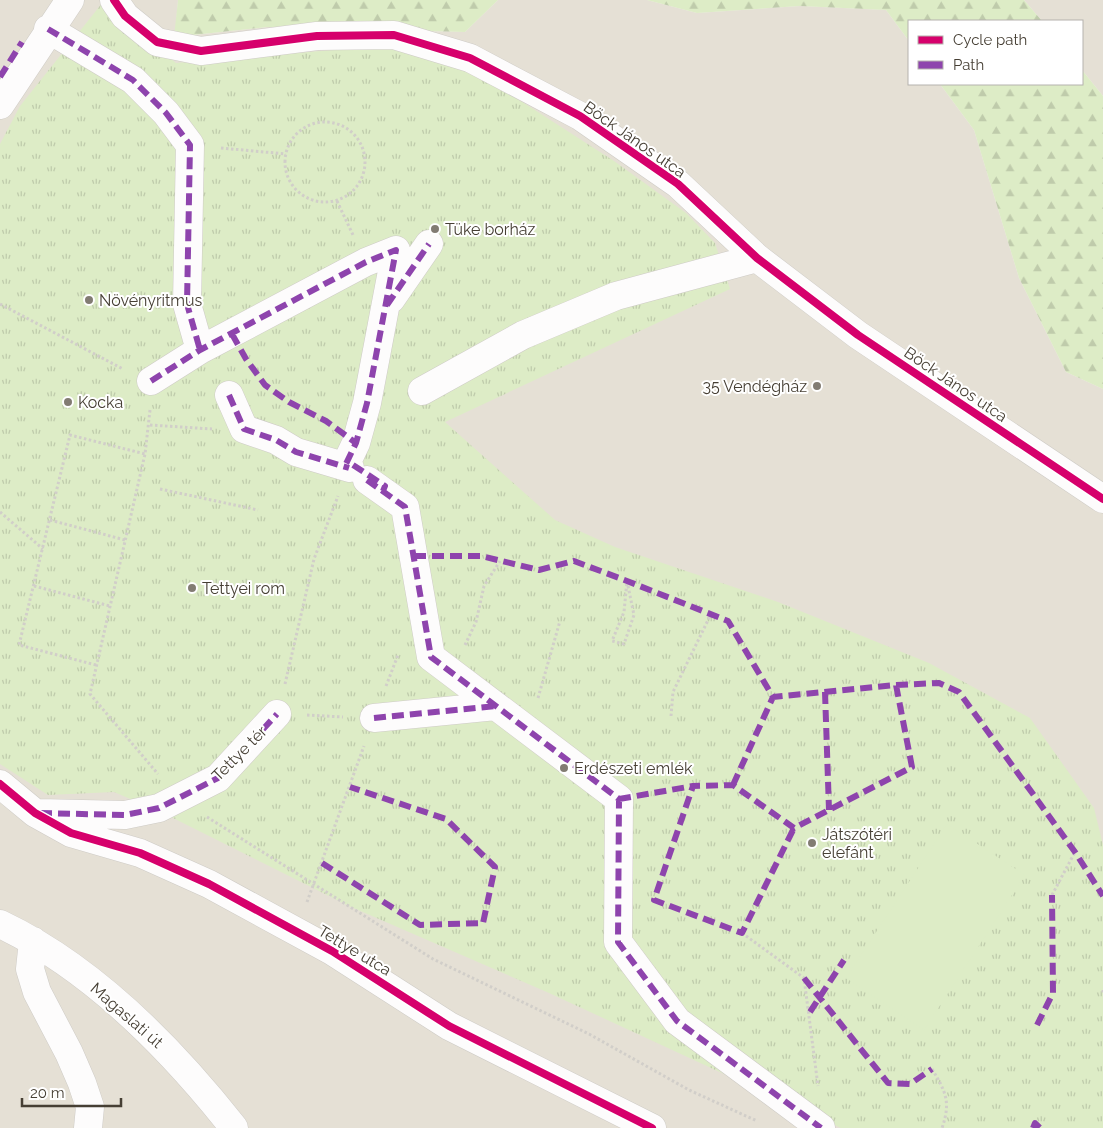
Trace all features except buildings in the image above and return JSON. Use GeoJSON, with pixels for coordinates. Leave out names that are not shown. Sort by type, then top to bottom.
{"type":"FeatureCollection","features":[{"type":"Feature","properties":{"kind":"street"},"geometry":{"type":"LineString","coordinates":[[0,104],[48,29],[70,0]]}},
{"type":"Feature","properties":{"kind":"street","name":"Böck János utca"},"geometry":{"type":"LineString","coordinates":[[114,0],[125,16],[157,42],[201,51],[316,36],[394,35],[470,58],[588,122],[678,184],[757,258],[858,335],[1103,499]]}},
{"type":"Feature","properties":{"kind":"street"},"geometry":{"type":"LineString","coordinates":[[48,29],[133,80],[166,113],[190,145],[188,304],[200,350]]}},
{"type":"Feature","properties":{"kind":"street"},"geometry":{"type":"LineString","coordinates":[[384,309],[429,244]]}},
{"type":"Feature","properties":{"kind":"street"},"geometry":{"type":"LineString","coordinates":[[151,381],[200,350],[366,262],[396,250],[367,403],[356,443],[354,472]]}},
{"type":"Feature","properties":{"kind":"street"},"geometry":{"type":"LineString","coordinates":[[422,391],[523,335],[616,296],[757,258]]}},
{"type":"Feature","properties":{"kind":"street"},"geometry":{"type":"LineString","coordinates":[[229,395],[244,429],[276,440],[296,452],[354,472],[405,507],[431,657],[619,798],[618,942],[678,1021],[821,1128]]}},
{"type":"Feature","properties":{"kind":"street"},"geometry":{"type":"LineString","coordinates":[[374,718],[503,712]]}},
{"type":"Feature","properties":{"kind":"street","name":"Tettye tér"},"geometry":{"type":"LineString","coordinates":[[35,813],[125,815],[159,808],[218,778],[277,714]]}},
{"type":"Feature","properties":{"kind":"street"},"geometry":{"type":"LineString","coordinates":[[0,784],[35,813]]}},
{"type":"Feature","properties":{"kind":"street","name":"Tettye utca"},"geometry":{"type":"LineString","coordinates":[[35,813],[71,833],[140,854],[209,884],[332,950],[449,1026],[652,1128]]}},
{"type":"Feature","properties":{"kind":"street","name":"Magaslati út"},"geometry":{"type":"LineString","coordinates":[[0,924],[33,941],[72,968],[140,1023],[195,1078],[234,1128]]}},
{"type":"Feature","properties":{"kind":"street"},"geometry":{"type":"LineString","coordinates":[[33,941],[30,968],[37,992],[69,1053],[82,1083],[90,1107],[88,1128]]}},
{"type":"Feature","properties":{"kind":"path"},"geometry":{"type":"LineString","coordinates":[[326,122],[340,125],[352,133],[360,144],[364,157],[364,171],[358,184],[349,194],[337,201],[309,200],[298,192],[289,181],[286,168],[286,154],[296,136],[313,124],[326,122]]}},
{"type":"Feature","properties":{"kind":"path"},"geometry":{"type":"LineString","coordinates":[[190,145],[286,154]]}},
{"type":"Feature","properties":{"kind":"path"},"geometry":{"type":"LineString","coordinates":[[337,201],[366,262]]}},
{"type":"Feature","properties":{"kind":"path"},"geometry":{"type":"LineString","coordinates":[[0,304],[138,377],[151,381],[150,425],[145,454],[90,694],[179,799],[433,959],[588,1034],[689,1090],[764,1124]]}},
{"type":"Feature","properties":{"kind":"path"},"geometry":{"type":"LineString","coordinates":[[150,425],[244,429]]}},
{"type":"Feature","properties":{"kind":"path"},"geometry":{"type":"LineString","coordinates":[[96,665],[19,645],[70,435],[145,454]]}},
{"type":"Feature","properties":{"kind":"path"},"geometry":{"type":"LineString","coordinates":[[160,489],[258,510]]}},
{"type":"Feature","properties":{"kind":"path"},"geometry":{"type":"LineString","coordinates":[[0,512],[43,549]]}},
{"type":"Feature","properties":{"kind":"path"},"geometry":{"type":"LineString","coordinates":[[50,520],[125,540]]}},
{"type":"Feature","properties":{"kind":"path"},"geometry":{"type":"LineString","coordinates":[[446,669],[466,644],[476,622],[484,586],[500,561]]}},
{"type":"Feature","properties":{"kind":"path"},"geometry":{"type":"LineString","coordinates":[[627,581],[634,615],[624,644],[612,641],[624,612],[627,581]]}},
{"type":"Feature","properties":{"kind":"path"},"geometry":{"type":"LineString","coordinates":[[34,586],[110,606]]}},
{"type":"Feature","properties":{"kind":"path"},"geometry":{"type":"LineString","coordinates":[[671,716],[673,692],[711,614]]}},
{"type":"Feature","properties":{"kind":"path"},"geometry":{"type":"LineString","coordinates":[[503,712],[540,697],[560,621]]}},
{"type":"Feature","properties":{"kind":"path"},"geometry":{"type":"LineString","coordinates":[[277,714],[374,718]]}},
{"type":"Feature","properties":{"kind":"path"},"geometry":{"type":"LineString","coordinates":[[1052,895],[1075,852]]}},
{"type":"Feature","properties":{"kind":"path"},"geometry":{"type":"LineString","coordinates":[[742,933],[804,978],[818,1087]]}},
{"type":"Feature","properties":{"kind":"path"},"geometry":{"type":"LineString","coordinates":[[932,1069],[944,1090],[948,1110],[942,1128]]}},
{"type":"Feature","properties":{"kind":"shaded area"},"geometry":{"type":"Polygon","coordinates":[[[0,0],[178,0],[175,37],[267,27],[465,32],[498,0],[647,0],[697,13],[800,6],[886,10],[908,40],[908,85],[941,85],[974,130],[1019,278],[1066,372],[1103,389],[1103,1128],[0,1128],[0,0]]]}},
{"type":"Feature","properties":{"kind":"shaded area"},"geometry":{"type":"Polygon","coordinates":[[[1024,0],[1103,0],[1103,96],[1083,71],[1083,20],[1041,20],[1024,0]]]}},
{"type":"Feature","properties":{"kind":"green space"},"geometry":{"type":"Polygon","coordinates":[[[178,0],[498,0],[465,32],[267,27],[174,37],[178,0]]]}},
{"type":"Feature","properties":{"kind":"green space"},"geometry":{"type":"Polygon","coordinates":[[[647,0],[1024,0],[1041,20],[908,20],[908,40],[886,10],[800,6],[697,13],[647,0]]]}},
{"type":"Feature","properties":{"kind":"green space"},"geometry":{"type":"Polygon","coordinates":[[[103,2],[176,63],[382,46],[454,66],[513,96],[614,161],[686,213],[715,243],[730,289],[445,422],[555,520],[615,547],[778,602],[929,663],[1030,718],[1094,808],[1103,845],[1103,1128],[841,1128],[549,993],[349,906],[163,813],[114,792],[48,795],[0,764],[0,144],[20,106],[103,2]]]}},
{"type":"Feature","properties":{"kind":"green space"},"geometry":{"type":"Polygon","coordinates":[[[1083,71],[1103,96],[1103,389],[1066,372],[1019,278],[974,130],[941,85],[1083,85],[1083,71]]]}},
{"type":"Feature","properties":{"kind":"green space"},"geometry":{"type":"Polygon","coordinates":[[[947,824],[1025,875],[924,1030],[846,978],[947,824]]]}},
{"type":"Feature","properties":{"kind":"marked path"},"geometry":{"type":"LineString","coordinates":[[48,29],[133,80],[166,113],[190,145],[187,304],[200,350]]}},
{"type":"Feature","properties":{"kind":"marked path"},"geometry":{"type":"LineString","coordinates":[[0,77],[22,42]]}},
{"type":"Feature","properties":{"kind":"marked path"},"geometry":{"type":"LineString","coordinates":[[387,305],[429,244]]}},
{"type":"Feature","properties":{"kind":"marked path"},"geometry":{"type":"LineString","coordinates":[[151,381],[200,350],[366,262],[396,250],[367,403],[356,443],[345,466]]}},
{"type":"Feature","properties":{"kind":"marked path"},"geometry":{"type":"LineString","coordinates":[[232,334],[246,359],[265,385],[289,402],[326,421],[356,443]]}},
{"type":"Feature","properties":{"kind":"marked path"},"geometry":{"type":"LineString","coordinates":[[229,395],[244,429],[276,440],[296,452],[349,468]]}},
{"type":"Feature","properties":{"kind":"marked path"},"geometry":{"type":"LineString","coordinates":[[353,465],[385,486],[383,491]]}},
{"type":"Feature","properties":{"kind":"marked path"},"geometry":{"type":"LineString","coordinates":[[367,480],[405,507],[431,657],[619,799],[618,942],[677,1021],[821,1128]]}},
{"type":"Feature","properties":{"kind":"marked path"},"geometry":{"type":"LineString","coordinates":[[414,556],[481,556],[539,570],[574,561],[627,581],[728,621],[773,697],[896,685],[912,767],[794,828],[733,785],[693,786],[654,900],[742,933],[794,828]]}},
{"type":"Feature","properties":{"kind":"marked path"},"geometry":{"type":"LineString","coordinates":[[896,685],[939,683],[959,692],[1075,852],[1103,896]]}},
{"type":"Feature","properties":{"kind":"marked path"},"geometry":{"type":"LineString","coordinates":[[825,692],[829,810]]}},
{"type":"Feature","properties":{"kind":"marked path"},"geometry":{"type":"LineString","coordinates":[[733,785],[773,697]]}},
{"type":"Feature","properties":{"kind":"marked path"},"geometry":{"type":"LineString","coordinates":[[374,718],[496,706]]}},
{"type":"Feature","properties":{"kind":"marked path"},"geometry":{"type":"LineString","coordinates":[[40,813],[125,815],[159,808],[218,778],[277,714]]}},
{"type":"Feature","properties":{"kind":"marked path"},"geometry":{"type":"LineString","coordinates":[[619,799],[693,786]]}},
{"type":"Feature","properties":{"kind":"marked path"},"geometry":{"type":"LineString","coordinates":[[322,863],[420,925],[483,923],[495,867],[446,819],[350,787]]}},
{"type":"Feature","properties":{"kind":"marked path"},"geometry":{"type":"LineString","coordinates":[[1037,1025],[1053,993],[1052,895]]}},
{"type":"Feature","properties":{"kind":"marked path"},"geometry":{"type":"LineString","coordinates":[[810,1012],[844,960]]}},
{"type":"Feature","properties":{"kind":"marked path"},"geometry":{"type":"LineString","coordinates":[[804,978],[888,1083],[910,1084],[932,1069]]}},
{"type":"Feature","properties":{"kind":"marked path"},"geometry":{"type":"LineString","coordinates":[[1033,1128],[1035,1123],[1040,1128]]}},
{"type":"Feature","properties":{"kind":"cycle path"},"geometry":{"type":"LineString","coordinates":[[114,0],[125,16],[157,42],[201,51],[317,36],[394,35],[470,58],[580,116],[678,184],[757,258],[858,335],[1103,499]]}},
{"type":"Feature","properties":{"kind":"cycle path"},"geometry":{"type":"LineString","coordinates":[[0,784],[35,813],[71,833],[140,853],[209,884],[332,951],[449,1026],[652,1128]]}},
{"type":"Feature","properties":{"kind":"place","name":"Tüke borház"},"geometry":{"type":"Point","coordinates":[435,229]}},
{"type":"Feature","properties":{"kind":"place","name":"Növényritmus"},"geometry":{"type":"Point","coordinates":[89,300]}},
{"type":"Feature","properties":{"kind":"place","name":"35 Vendégház"},"geometry":{"type":"Point","coordinates":[817,386]}},
{"type":"Feature","properties":{"kind":"place","name":"Kocka"},"geometry":{"type":"Point","coordinates":[68,402]}},
{"type":"Feature","properties":{"kind":"place","name":"Tettyei rom"},"geometry":{"type":"Point","coordinates":[192,588]}},
{"type":"Feature","properties":{"kind":"place","name":"Erdészeti emlék"},"geometry":{"type":"Point","coordinates":[564,768]}},
{"type":"Feature","properties":{"kind":"place","name":"Játszótéri elefánt"},"geometry":{"type":"Point","coordinates":[812,843]}}]}
